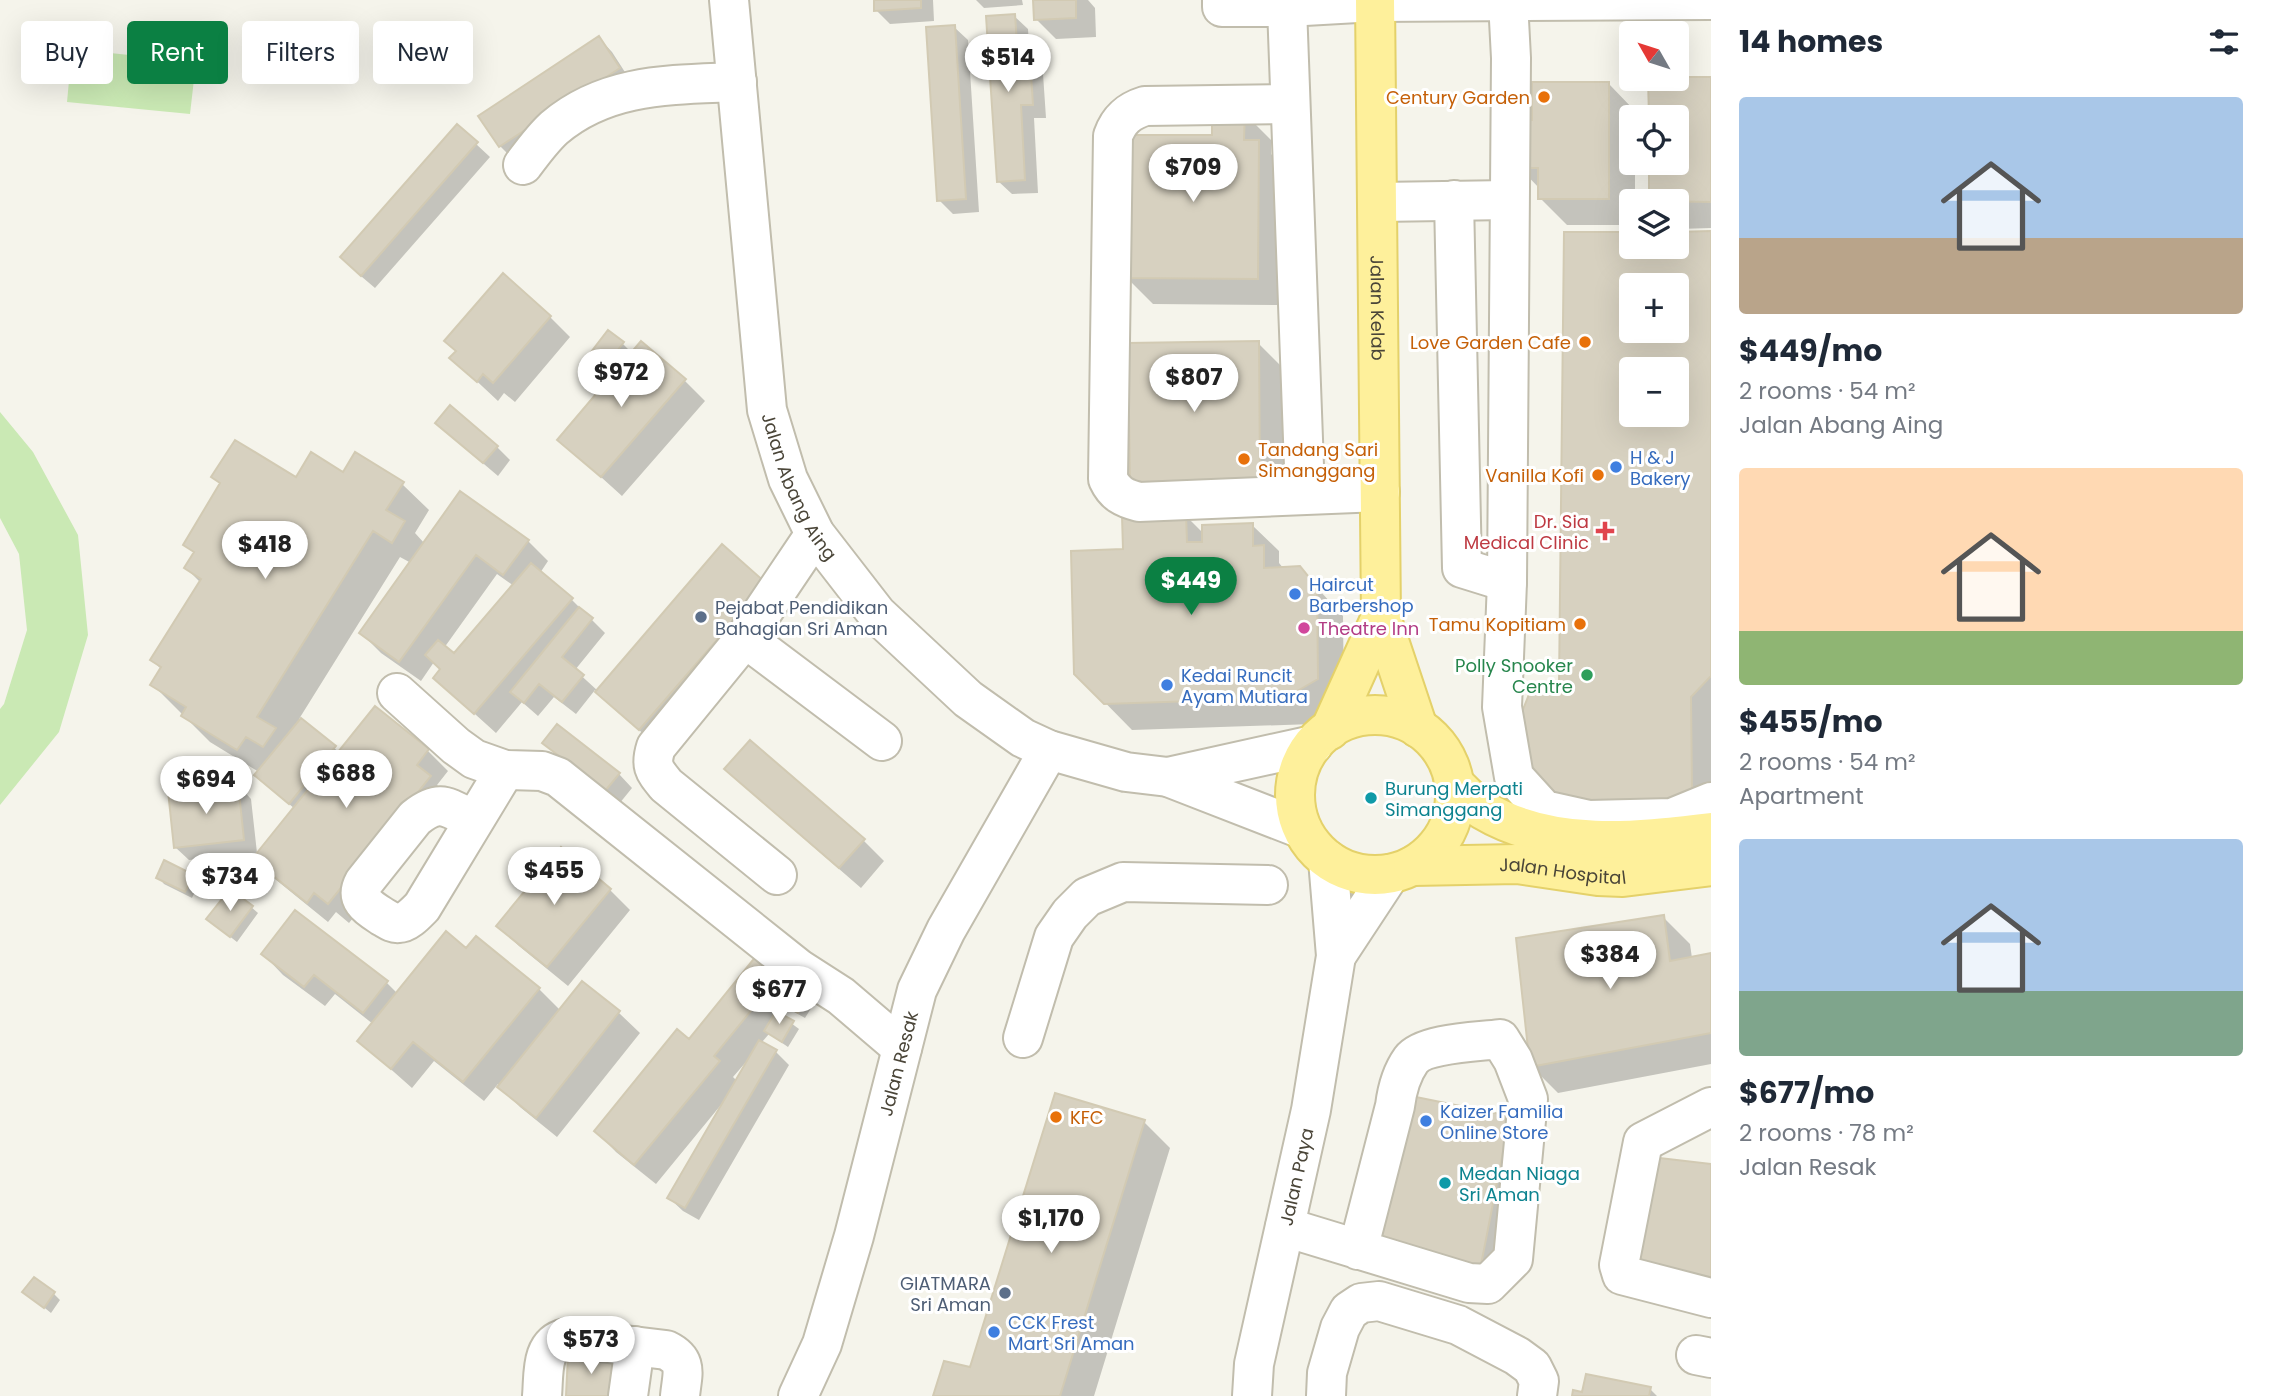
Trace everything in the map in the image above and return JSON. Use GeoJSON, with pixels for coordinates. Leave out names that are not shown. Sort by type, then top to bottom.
{"type":"FeatureCollection","features":[{"type":"Feature","properties":{"kind":"main road","name":"Jalan Kelab"},"geometry":{"type":"LineString","coordinates":[[1376,1],[1381,617],[1418,728]]}},
{"type":"Feature","properties":{"kind":"main road","name":"Jalan Kelab"},"geometry":{"type":"LineString","coordinates":[[1321,738],[1381,617]]}},
{"type":"Feature","properties":{"kind":"main road"},"geometry":{"type":"LineString","coordinates":[[1374,715],[1397,718],[1418,728],[1436,743],[1448,763],[1455,785],[1454,809],[1446,832],[1432,852],[1401,870],[1368,875],[1347,871],[1312,846],[1302,829],[1296,807],[1296,786],[1302,764],[1321,738],[1351,719],[1374,715]]}},
{"type":"Feature","properties":{"kind":"main road","name":"Jalan Hospital"},"geometry":{"type":"LineString","coordinates":[[1455,785],[1481,809],[1516,827],[1552,835],[1616,840],[1711,832]]}},
{"type":"Feature","properties":{"kind":"main road","name":"Jalan Hospital"},"geometry":{"type":"LineString","coordinates":[[1401,870],[1517,863],[1598,876],[1623,877],[1711,866]]}},
{"type":"Feature","properties":{"kind":"street","name":"Jalan Abang Aing"},"geometry":{"type":"LineString","coordinates":[[729,0],[768,410],[788,479],[815,534],[877,614],[968,699],[1023,738],[1049,750],[1126,772],[1168,777]]}},
{"type":"Feature","properties":{"kind":"street"},"geometry":{"type":"LineString","coordinates":[[1222,0],[1222,7],[1287,7],[1376,1],[1709,0]]}},
{"type":"Feature","properties":{"kind":"street"},"geometry":{"type":"LineString","coordinates":[[1508,1],[1511,58],[1507,582],[1502,707],[1514,777],[1545,810],[1588,820],[1672,818],[1711,802]]}},
{"type":"Feature","properties":{"kind":"street"},"geometry":{"type":"LineString","coordinates":[[1287,7],[1305,494]]}},
{"type":"Feature","properties":{"kind":"street"},"geometry":{"type":"LineString","coordinates":[[523,165],[554,128],[605,97],[653,86],[737,82]]}},
{"type":"Feature","properties":{"kind":"street"},"geometry":{"type":"LineString","coordinates":[[1290,104],[1146,106],[1131,111],[1117,124],[1113,136],[1108,479],[1113,489],[1122,497],[1139,502],[1380,492]]}},
{"type":"Feature","properties":{"kind":"street"},"geometry":{"type":"LineString","coordinates":[[1379,202],[1509,200]]}},
{"type":"Feature","properties":{"kind":"street"},"geometry":{"type":"LineString","coordinates":[[1454,201],[1462,568],[1507,582]]}},
{"type":"Feature","properties":{"kind":"street"},"geometry":{"type":"LineString","coordinates":[[778,875],[666,785],[655,771],[652,759],[656,747],[745,638],[815,534]]}},
{"type":"Feature","properties":{"kind":"street"},"geometry":{"type":"LineString","coordinates":[[745,638],[882,741]]}},
{"type":"Feature","properties":{"kind":"street"},"geometry":{"type":"LineString","coordinates":[[397,693],[474,759],[505,770],[542,771],[558,777],[799,969],[841,996],[902,1048]]}},
{"type":"Feature","properties":{"kind":"street"},"geometry":{"type":"LineString","coordinates":[[1168,777],[1321,738]]}},
{"type":"Feature","properties":{"kind":"street","name":"Jalan Resak"},"geometry":{"type":"LineString","coordinates":[[798,1396],[822,1345],[917,990],[946,930],[1049,750]]}},
{"type":"Feature","properties":{"kind":"street"},"geometry":{"type":"LineString","coordinates":[[473,820],[505,770]]}},
{"type":"Feature","properties":{"kind":"street"},"geometry":{"type":"LineString","coordinates":[[1168,777],[1302,829]]}},
{"type":"Feature","properties":{"kind":"street"},"geometry":{"type":"LineString","coordinates":[[1328,860],[1336,956]]}},
{"type":"Feature","properties":{"kind":"street"},"geometry":{"type":"LineString","coordinates":[[1336,956],[1401,870]]}},
{"type":"Feature","properties":{"kind":"street"},"geometry":{"type":"LineString","coordinates":[[1023,1038],[1054,937],[1087,897],[1123,882],[1268,885]]}},
{"type":"Feature","properties":{"kind":"street","name":"Jalan Paya"},"geometry":{"type":"LineString","coordinates":[[1252,1396],[1254,1364],[1311,1110],[1336,956]]}},
{"type":"Feature","properties":{"kind":"street"},"geometry":{"type":"LineString","coordinates":[[1285,1227],[1358,1250],[1469,1283],[1488,1284],[1513,1259],[1528,1099],[1513,1059],[1500,1039],[1437,1046],[1412,1058],[1398,1086],[1358,1250]]}},
{"type":"Feature","properties":{"kind":"street"},"geometry":{"type":"LineString","coordinates":[[1711,1107],[1643,1142],[1619,1265],[1622,1275],[1711,1298]]}},
{"type":"Feature","properties":{"kind":"street"},"geometry":{"type":"LineString","coordinates":[[1326,1396],[1327,1373],[1340,1328],[1349,1311],[1361,1303],[1379,1301],[1458,1325],[1517,1356],[1532,1367],[1539,1381],[1537,1396]]}},
{"type":"Feature","properties":{"kind":"street"},"geometry":{"type":"LineString","coordinates":[[542,1396],[546,1353],[556,1340],[566,1338],[666,1350],[677,1355],[683,1370],[680,1396]]}},
{"type":"Feature","properties":{"kind":"street"},"geometry":{"type":"LineString","coordinates":[[628,1396],[635,1346]]}},
{"type":"Feature","properties":{"kind":"green space"},"geometry":{"type":"Polygon","coordinates":[[[113,53],[127,55],[127,84],[193,84],[190,114],[67,102],[69,84],[113,84],[113,53]]]}},
{"type":"Feature","properties":{"kind":"green space"},"geometry":{"type":"Polygon","coordinates":[[[0,412],[33,452],[78,535],[88,635],[59,732],[0,805],[0,709],[4,704],[27,630],[19,554],[0,518],[0,412]]]}},
{"type":"Feature","properties":{"kind":"building"},"geometry":{"type":"Polygon","coordinates":[[[874,0],[921,0],[921,8],[874,11],[874,0]]]}},
{"type":"Feature","properties":{"kind":"building"},"geometry":{"type":"Polygon","coordinates":[[[1033,0],[1076,0],[1076,18],[1034,20],[1033,0]]]}},
{"type":"Feature","properties":{"kind":"building"},"geometry":{"type":"Polygon","coordinates":[[[1015,14],[1017,44],[1029,43],[1033,105],[1021,105],[1025,180],[997,182],[986,16],[1015,14]]]}},
{"type":"Feature","properties":{"kind":"building"},"geometry":{"type":"Polygon","coordinates":[[[955,25],[966,199],[937,201],[926,27],[955,25]]]}},
{"type":"Feature","properties":{"kind":"building"},"geometry":{"type":"Polygon","coordinates":[[[599,36],[620,68],[499,147],[478,116],[599,36]]]}},
{"type":"Feature","properties":{"kind":"building"},"geometry":{"type":"Polygon","coordinates":[[[1689,77],[1711,77],[1711,202],[1689,202],[1689,189],[1649,189],[1649,175],[1689,175],[1689,105],[1649,105],[1648,91],[1689,91],[1689,77]]]}},
{"type":"Feature","properties":{"kind":"building"},"geometry":{"type":"Polygon","coordinates":[[[1532,82],[1609,82],[1609,199],[1538,199],[1538,168],[1517,168],[1517,120],[1532,120],[1532,82]]]}},
{"type":"Feature","properties":{"kind":"building"},"geometry":{"type":"Polygon","coordinates":[[[1212,111],[1245,111],[1244,140],[1259,140],[1258,279],[1125,278],[1126,135],[1212,135],[1212,111]]]}},
{"type":"Feature","properties":{"kind":"building"},"geometry":{"type":"Polygon","coordinates":[[[457,124],[478,142],[361,276],[340,257],[457,124]]]}},
{"type":"Feature","properties":{"kind":"building"},"geometry":{"type":"Polygon","coordinates":[[[1711,231],[1711,676],[1691,697],[1692,796],[1588,811],[1547,805],[1522,771],[1520,717],[1532,687],[1559,685],[1564,232],[1619,232],[1619,259],[1689,259],[1689,232],[1711,231]]]}},
{"type":"Feature","properties":{"kind":"building"},"geometry":{"type":"Polygon","coordinates":[[[503,273],[551,316],[493,383],[483,374],[477,382],[449,358],[456,351],[444,341],[503,273]]]}},
{"type":"Feature","properties":{"kind":"building"},"geometry":{"type":"Polygon","coordinates":[[[608,330],[624,342],[596,378],[581,365],[608,330]]]}},
{"type":"Feature","properties":{"kind":"building"},"geometry":{"type":"Polygon","coordinates":[[[641,341],[686,379],[601,477],[557,440],[641,341]]]}},
{"type":"Feature","properties":{"kind":"building"},"geometry":{"type":"Polygon","coordinates":[[[1259,341],[1260,485],[1130,487],[1128,343],[1259,341]]]}},
{"type":"Feature","properties":{"kind":"building"},"geometry":{"type":"Polygon","coordinates":[[[450,405],[498,446],[483,463],[435,423],[450,405]]]}},
{"type":"Feature","properties":{"kind":"building"},"geometry":{"type":"Polygon","coordinates":[[[235,440],[296,477],[311,452],[343,472],[355,452],[404,482],[386,510],[405,521],[392,543],[373,531],[257,717],[276,728],[263,747],[246,737],[237,750],[181,716],[186,707],[150,685],[161,667],[150,660],[201,579],[184,568],[194,552],[183,545],[220,483],[211,477],[235,440]]]}},
{"type":"Feature","properties":{"kind":"building"},"geometry":{"type":"Polygon","coordinates":[[[460,491],[529,540],[503,575],[476,555],[399,662],[359,633],[460,491]]]}},
{"type":"Feature","properties":{"kind":"building"},"geometry":{"type":"Polygon","coordinates":[[[1186,514],[1187,542],[1202,542],[1202,525],[1253,523],[1253,546],[1264,545],[1264,568],[1300,566],[1317,587],[1318,679],[1285,698],[1104,704],[1074,674],[1071,551],[1123,549],[1122,516],[1186,514]]]}},
{"type":"Feature","properties":{"kind":"building"},"geometry":{"type":"Polygon","coordinates":[[[722,544],[766,583],[639,730],[595,692],[722,544]]]}},
{"type":"Feature","properties":{"kind":"building"},"geometry":{"type":"Polygon","coordinates":[[[531,563],[573,598],[474,714],[433,678],[440,669],[425,655],[438,640],[454,653],[531,563]]]}},
{"type":"Feature","properties":{"kind":"building"},"geometry":{"type":"Polygon","coordinates":[[[579,607],[593,618],[562,657],[584,675],[562,702],[539,684],[524,703],[510,692],[579,607]]]}},
{"type":"Feature","properties":{"kind":"building"},"geometry":{"type":"Polygon","coordinates":[[[375,706],[429,749],[417,765],[431,776],[328,904],[314,893],[307,903],[252,859],[375,706]]]}},
{"type":"Feature","properties":{"kind":"building"},"geometry":{"type":"Polygon","coordinates":[[[301,718],[336,746],[289,804],[254,775],[301,718]]]}},
{"type":"Feature","properties":{"kind":"building"},"geometry":{"type":"Polygon","coordinates":[[[557,724],[620,773],[605,791],[542,743],[557,724]]]}},
{"type":"Feature","properties":{"kind":"building"},"geometry":{"type":"Polygon","coordinates":[[[750,740],[865,839],[839,868],[724,769],[750,740]]]}},
{"type":"Feature","properties":{"kind":"building"},"geometry":{"type":"Polygon","coordinates":[[[238,783],[244,840],[174,848],[168,791],[238,783]]]}},
{"type":"Feature","properties":{"kind":"building"},"geometry":{"type":"Polygon","coordinates":[[[561,847],[611,889],[547,967],[496,926],[561,847]]]}},
{"type":"Feature","properties":{"kind":"building"},"geometry":{"type":"Polygon","coordinates":[[[164,860],[194,875],[185,892],[156,878],[164,860]]]}},
{"type":"Feature","properties":{"kind":"building"},"geometry":{"type":"Polygon","coordinates":[[[230,889],[253,906],[230,937],[206,919],[230,889]]]}},
{"type":"Feature","properties":{"kind":"building"},"geometry":{"type":"Polygon","coordinates":[[[295,910],[388,981],[363,1013],[314,975],[304,987],[261,954],[295,910]]]}},
{"type":"Feature","properties":{"kind":"building"},"geometry":{"type":"Polygon","coordinates":[[[1664,915],[1670,961],[1711,953],[1711,1033],[1530,1067],[1516,938],[1664,915]]]}},
{"type":"Feature","properties":{"kind":"building"},"geometry":{"type":"Polygon","coordinates":[[[446,931],[466,948],[476,936],[540,988],[463,1082],[413,1042],[391,1069],[357,1041],[446,931]]]}},
{"type":"Feature","properties":{"kind":"building"},"geometry":{"type":"Polygon","coordinates":[[[757,955],[781,974],[714,1056],[720,1061],[634,1165],[594,1131],[677,1029],[689,1039],[757,955]]]}},
{"type":"Feature","properties":{"kind":"building"},"geometry":{"type":"Polygon","coordinates":[[[582,981],[620,1011],[536,1118],[497,1087],[582,981]]]}},
{"type":"Feature","properties":{"kind":"building"},"geometry":{"type":"Polygon","coordinates":[[[789,987],[807,998],[798,1013],[780,1003],[789,987]]]}},
{"type":"Feature","properties":{"kind":"building"},"geometry":{"type":"Polygon","coordinates":[[[776,1011],[794,1021],[782,1042],[764,1031],[776,1011]]]}},
{"type":"Feature","properties":{"kind":"building"},"geometry":{"type":"Polygon","coordinates":[[[759,1040],[777,1050],[685,1208],[667,1198],[759,1040]]]}},
{"type":"Feature","properties":{"kind":"building"},"geometry":{"type":"Polygon","coordinates":[[[1055,1093],[1145,1120],[1060,1396],[933,1396],[944,1361],[970,1367],[1055,1093]]]}},
{"type":"Feature","properties":{"kind":"building","name":"Medan Niaga Sri Aman"},"geometry":{"type":"Polygon","coordinates":[[[1411,1096],[1510,1116],[1479,1275],[1379,1250],[1411,1096]]]}},
{"type":"Feature","properties":{"kind":"building"},"geometry":{"type":"Polygon","coordinates":[[[1651,1157],[1711,1164],[1711,1281],[1637,1273],[1651,1157]]]}},
{"type":"Feature","properties":{"kind":"building"},"geometry":{"type":"Polygon","coordinates":[[[34,1277],[55,1292],[44,1308],[22,1292],[34,1277]]]}},
{"type":"Feature","properties":{"kind":"building"},"geometry":{"type":"Polygon","coordinates":[[[568,1355],[617,1357],[614,1396],[566,1396],[568,1355]]]}},
{"type":"Feature","properties":{"kind":"building"},"geometry":{"type":"Polygon","coordinates":[[[1586,1374],[1651,1387],[1649,1396],[1572,1396],[1573,1390],[1582,1392],[1586,1374]]]}},
{"type":"Feature","properties":{"kind":"place","name":"Century Garden"},"geometry":{"type":"Point","coordinates":[1544,97]}},
{"type":"Feature","properties":{"kind":"place","name":"Love Garden Cafe"},"geometry":{"type":"Point","coordinates":[1585,342]}},
{"type":"Feature","properties":{"kind":"place","name":"Tandang Sari Simanggang"},"geometry":{"type":"Point","coordinates":[1244,459]}},
{"type":"Feature","properties":{"kind":"place","name":"H & J Bakery"},"geometry":{"type":"Point","coordinates":[1616,467]}},
{"type":"Feature","properties":{"kind":"place","name":"Vanilla Kofi"},"geometry":{"type":"Point","coordinates":[1598,475]}},
{"type":"Feature","properties":{"kind":"place","name":"Dr. Sia Medical Clinic"},"geometry":{"type":"Point","coordinates":[1605,531]}},
{"type":"Feature","properties":{"kind":"place","name":"Haircut Barbershop"},"geometry":{"type":"Point","coordinates":[1295,594]}},
{"type":"Feature","properties":{"kind":"place","name":"Pejabat Pendidikan Bahagian Sri Aman"},"geometry":{"type":"Point","coordinates":[701,617]}},
{"type":"Feature","properties":{"kind":"place","name":"Tamu Kopitiam"},"geometry":{"type":"Point","coordinates":[1580,624]}},
{"type":"Feature","properties":{"kind":"place","name":"Theatre Inn"},"geometry":{"type":"Point","coordinates":[1304,628]}},
{"type":"Feature","properties":{"kind":"place","name":"Polly Snooker Centre"},"geometry":{"type":"Point","coordinates":[1587,675]}},
{"type":"Feature","properties":{"kind":"place","name":"Kedai Runcit Ayam Mutiara"},"geometry":{"type":"Point","coordinates":[1167,685]}},
{"type":"Feature","properties":{"kind":"place","name":"Burung Merpati Simanggang"},"geometry":{"type":"Point","coordinates":[1371,798]}},
{"type":"Feature","properties":{"kind":"place","name":"KFC"},"geometry":{"type":"Point","coordinates":[1056,1117]}},
{"type":"Feature","properties":{"kind":"place","name":"Kaizer Familia Online Store"},"geometry":{"type":"Point","coordinates":[1426,1121]}},
{"type":"Feature","properties":{"kind":"place","name":"Medan Niaga Sri Aman"},"geometry":{"type":"Point","coordinates":[1445,1183]}},
{"type":"Feature","properties":{"kind":"place","name":"GIATMARA Sri Aman"},"geometry":{"type":"Point","coordinates":[1005,1293]}},
{"type":"Feature","properties":{"kind":"place","name":"CCK Frest Mart Sri Aman"},"geometry":{"type":"Point","coordinates":[994,1332]}}]}
